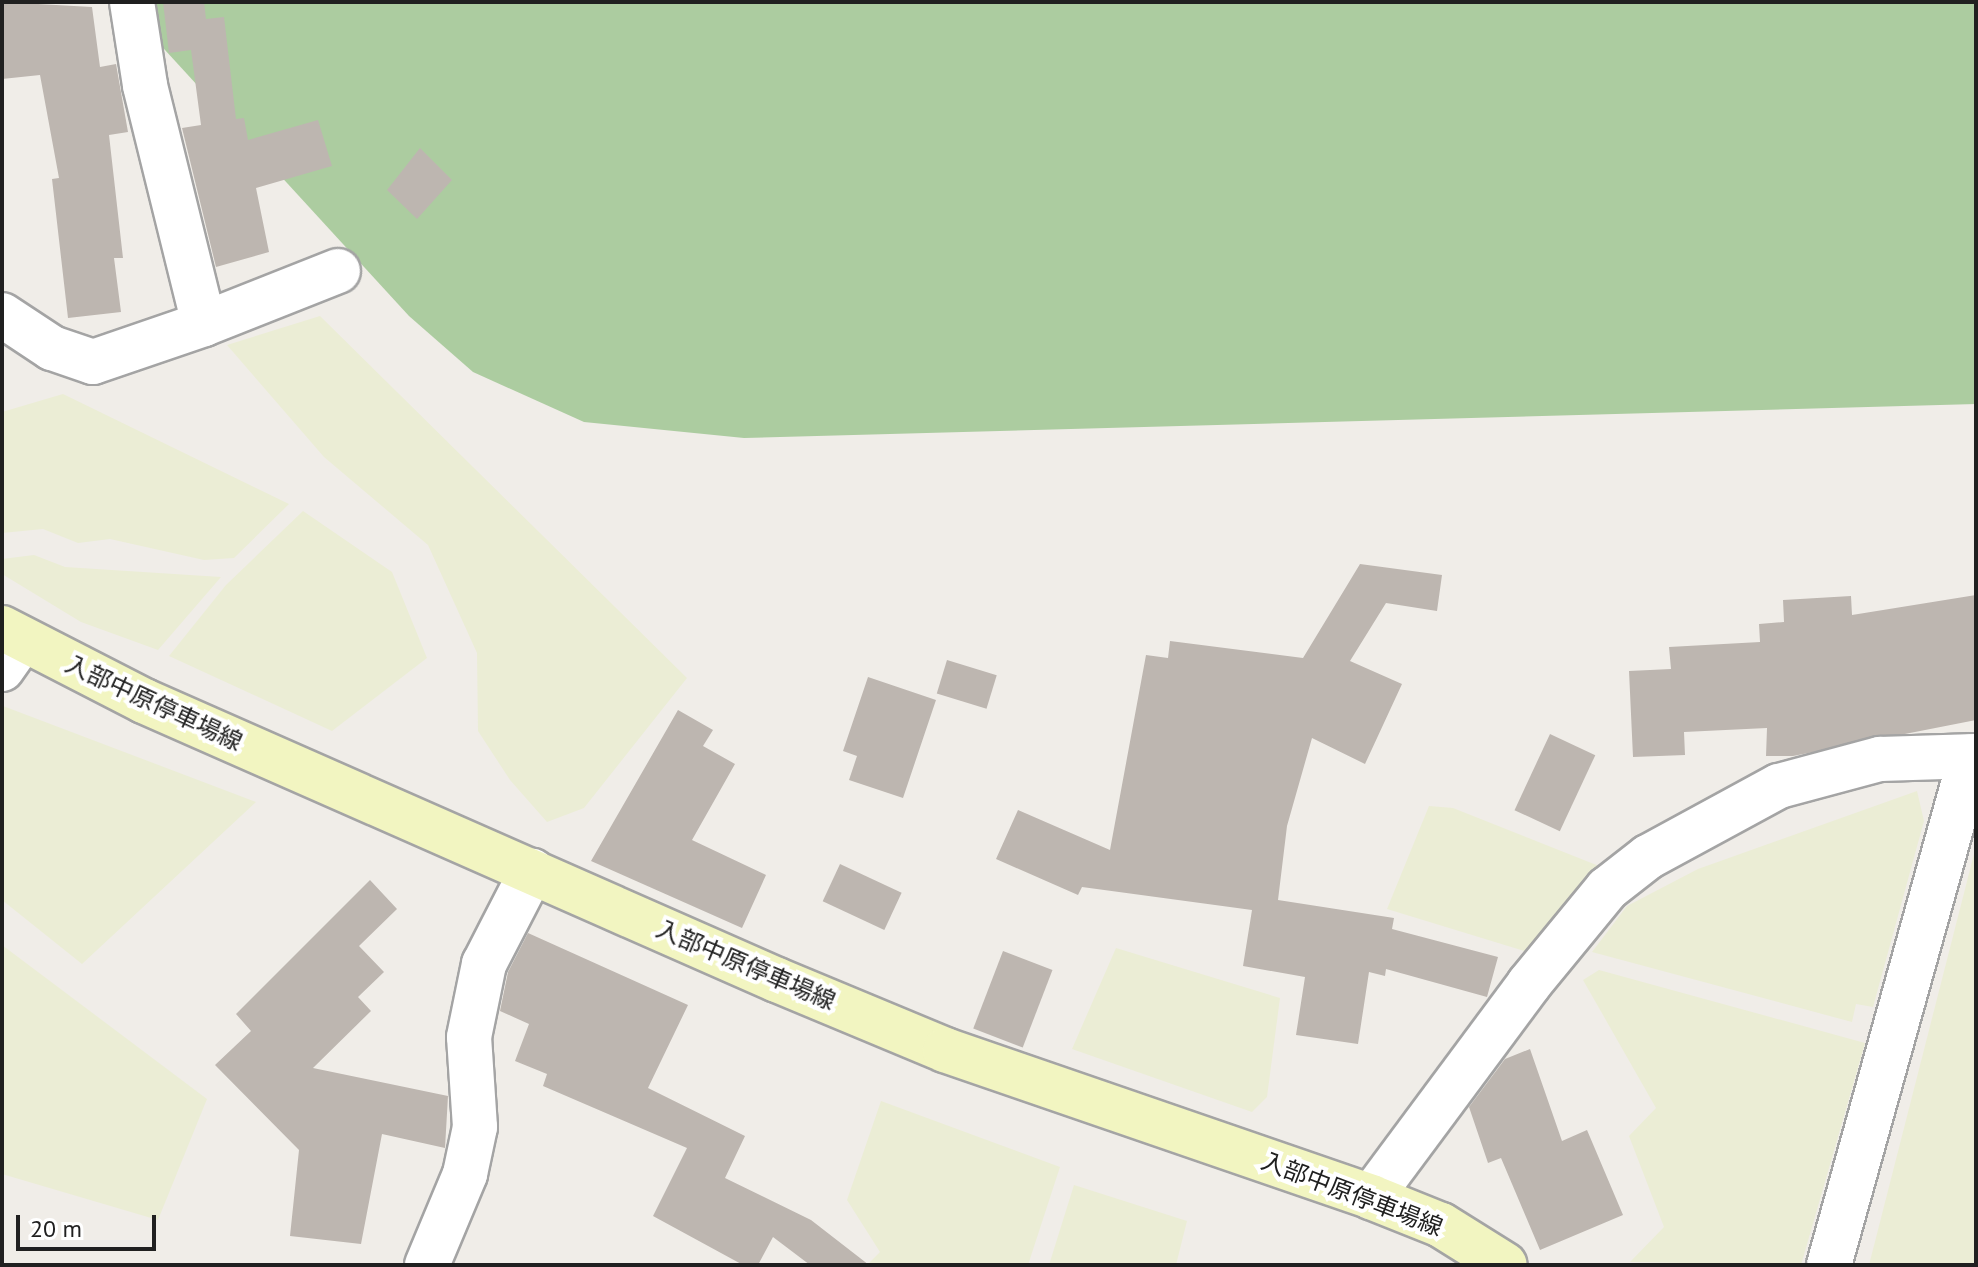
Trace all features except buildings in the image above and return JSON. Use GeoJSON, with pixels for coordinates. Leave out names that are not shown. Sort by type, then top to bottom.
{"type":"FeatureCollection","features":[{"type":"Feature","properties":{"kind":"main road","name":"入部中原停車場線"},"geometry":{"type":"LineString","coordinates":[[8,646],[945,1050],[1371,1197],[1441,1225],[1505,1265]]}},
{"type":"Feature","properties":{"kind":"street"},"geometry":{"type":"LineString","coordinates":[[132,2],[145,85],[204,324]]}},
{"type":"Feature","properties":{"kind":"street"},"geometry":{"type":"LineString","coordinates":[[2,315],[52,348],[93,362],[204,324],[338,271]]}},
{"type":"Feature","properties":{"kind":"street"},"geometry":{"type":"LineString","coordinates":[[1371,1197],[1529,984],[1607,889],[1648,857],[1779,786],[1880,759],[1974,756],[1829,1265]]}},
{"type":"Feature","properties":{"kind":"street"},"geometry":{"type":"LineString","coordinates":[[427,1265],[465,1174],[475,1127],[469,1037],[484,964],[532,871]]}},
{"type":"Feature","properties":{"kind":"green space"},"geometry":{"type":"Polygon","coordinates":[[[121,2],[1976,2],[1976,404],[744,438],[584,422],[473,372],[409,316],[121,2]]]}},
{"type":"Feature","properties":{"kind":"green space"},"geometry":{"type":"Polygon","coordinates":[[[320,316],[687,678],[584,808],[547,822],[510,780],[478,731],[477,653],[428,545],[324,457],[227,345],[320,316]]]}},
{"type":"Feature","properties":{"kind":"green space"},"geometry":{"type":"Polygon","coordinates":[[[63,394],[289,504],[234,558],[204,560],[110,539],[78,543],[43,529],[2,533],[2,412],[63,394]]]}},
{"type":"Feature","properties":{"kind":"green space"},"geometry":{"type":"Polygon","coordinates":[[[303,511],[392,572],[427,658],[332,731],[169,656],[226,585],[303,511]]]}},
{"type":"Feature","properties":{"kind":"green space"},"geometry":{"type":"Polygon","coordinates":[[[34,555],[65,567],[221,577],[158,650],[81,622],[2,574],[2,559],[34,555]]]}},
{"type":"Feature","properties":{"kind":"green space"},"geometry":{"type":"Polygon","coordinates":[[[3,706],[256,802],[82,964],[2,900],[3,706]]]}},
{"type":"Feature","properties":{"kind":"green space"},"geometry":{"type":"Polygon","coordinates":[[[1917,791],[1924,821],[1873,1007],[1856,1004],[1852,1022],[1592,952],[1627,906],[1698,869],[1917,791]]]}},
{"type":"Feature","properties":{"kind":"green space"},"geometry":{"type":"Polygon","coordinates":[[[1429,806],[1453,808],[1604,868],[1531,953],[1387,909],[1429,806]]]}},
{"type":"Feature","properties":{"kind":"green space"},"geometry":{"type":"Polygon","coordinates":[[[1976,846],[1976,1265],[1869,1265],[1976,846]]]}},
{"type":"Feature","properties":{"kind":"green space"},"geometry":{"type":"Polygon","coordinates":[[[2,945],[207,1099],[158,1220],[2,1174],[2,945]]]}},
{"type":"Feature","properties":{"kind":"green space"},"geometry":{"type":"Polygon","coordinates":[[[1116,948],[1280,998],[1267,1097],[1252,1112],[1072,1049],[1116,948]]]}},
{"type":"Feature","properties":{"kind":"green space"},"geometry":{"type":"Polygon","coordinates":[[[1599,970],[1865,1043],[1801,1265],[1630,1262],[1664,1227],[1629,1136],[1656,1108],[1583,980],[1599,970]]]}},
{"type":"Feature","properties":{"kind":"green space"},"geometry":{"type":"Polygon","coordinates":[[[881,1101],[1060,1167],[1028,1265],[867,1265],[880,1252],[847,1200],[881,1101]]]}},
{"type":"Feature","properties":{"kind":"green space"},"geometry":{"type":"Polygon","coordinates":[[[1074,1185],[1187,1221],[1176,1265],[1049,1265],[1074,1185]]]}}]}
